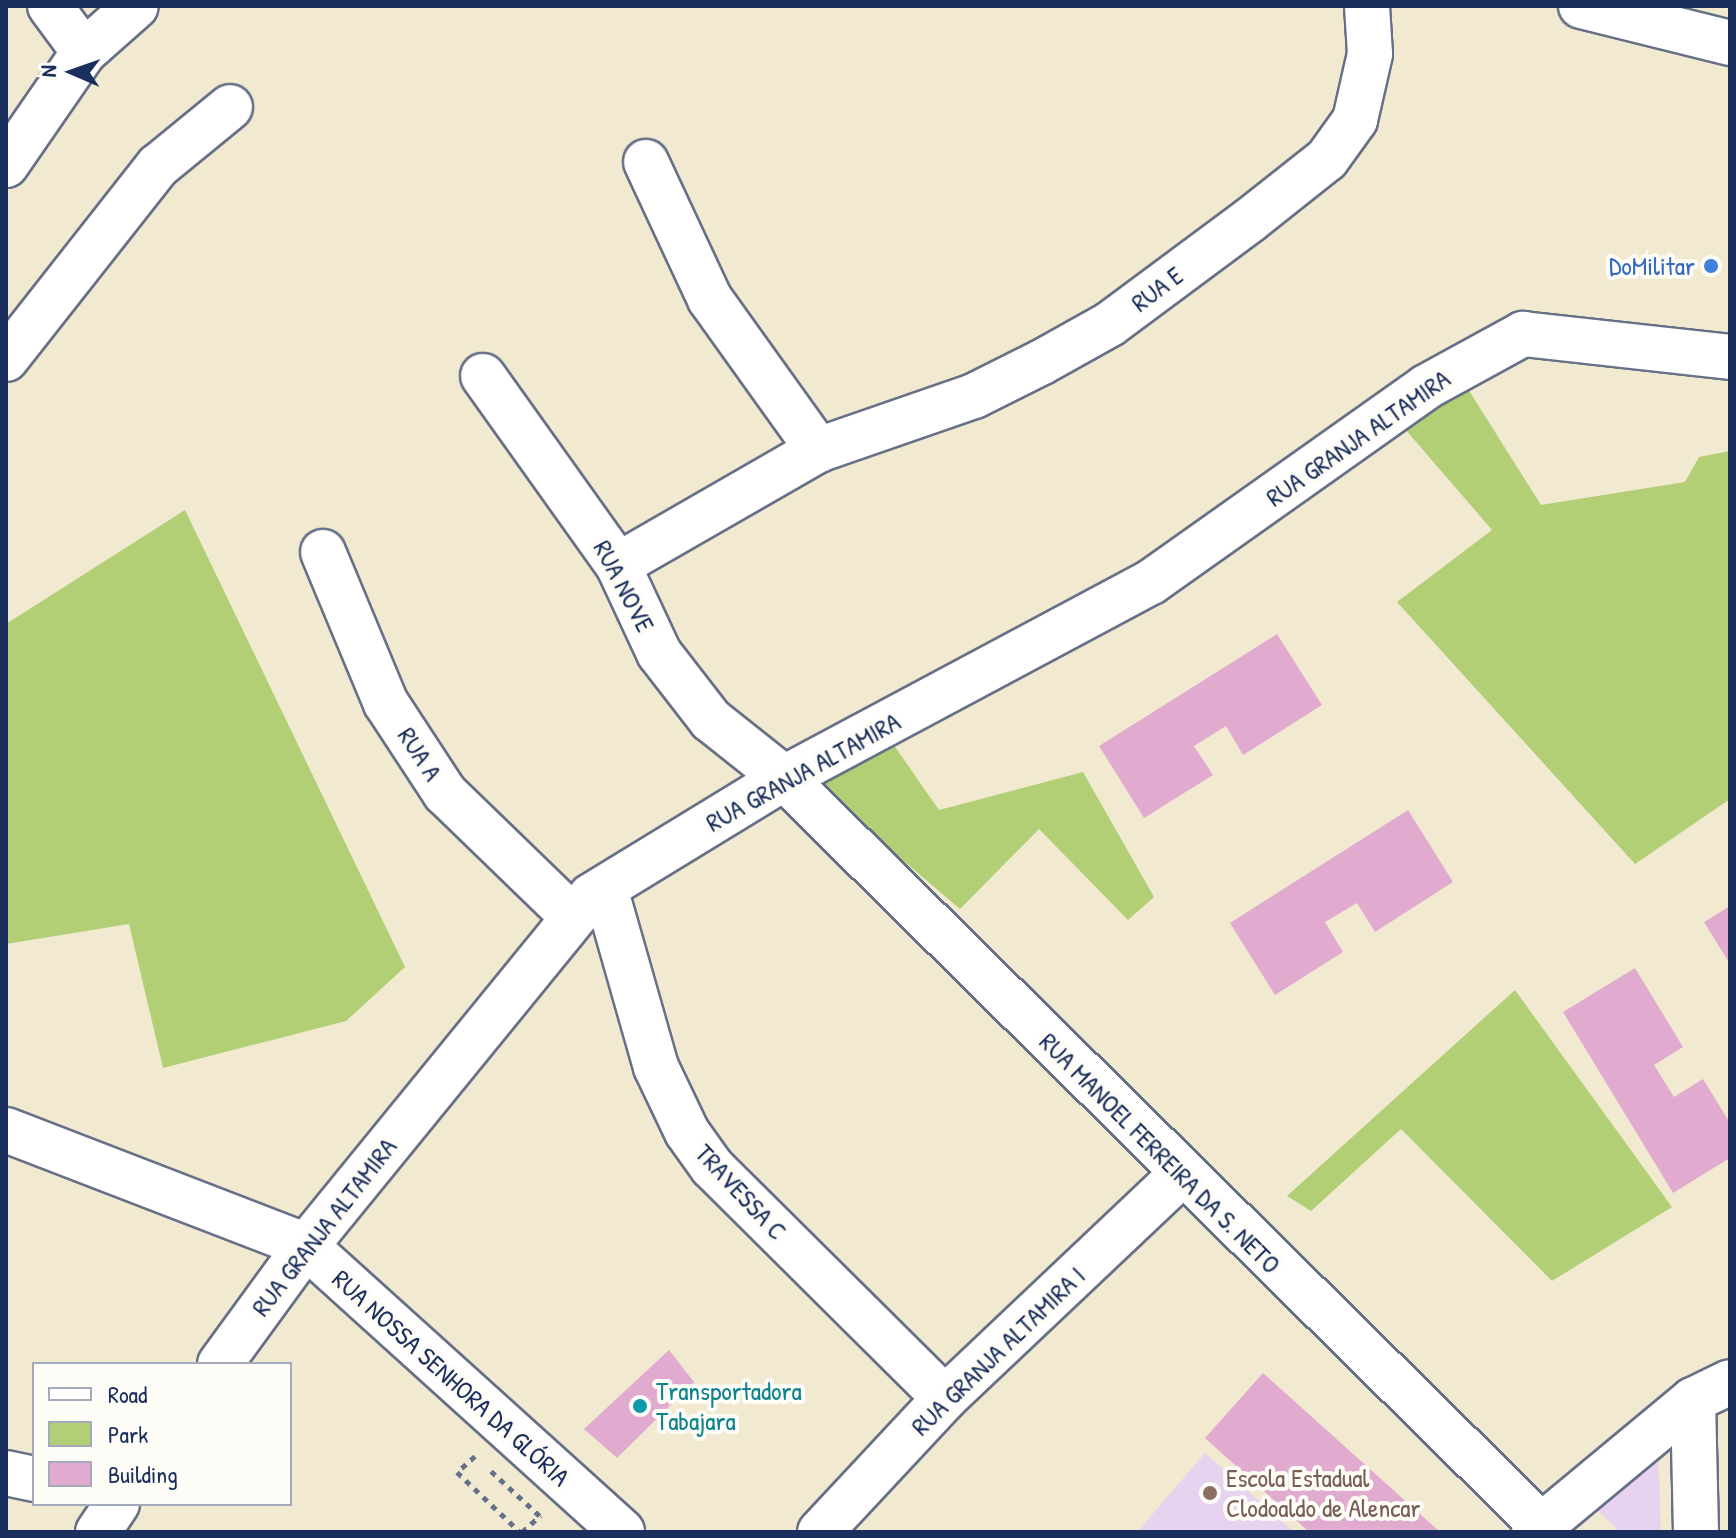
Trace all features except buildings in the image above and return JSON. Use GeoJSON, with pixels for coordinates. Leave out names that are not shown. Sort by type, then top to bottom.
{"type":"FeatureCollection","features":[{"type":"Feature","properties":{"kind":"street"},"geometry":{"type":"LineString","coordinates":[[50,6],[84,52]]}},
{"type":"Feature","properties":{"kind":"street"},"geometry":{"type":"LineString","coordinates":[[6,165],[84,52],[136,6]]}},
{"type":"Feature","properties":{"kind":"street","name":"RUA E"},"geometry":{"type":"LineString","coordinates":[[618,565],[818,450],[974,396],[1110,324],[1327,159],[1355,120],[1365,86],[1367,6]]}},
{"type":"Feature","properties":{"kind":"street"},"geometry":{"type":"LineString","coordinates":[[1581,6],[1730,43]]}},
{"type":"Feature","properties":{"kind":"street"},"geometry":{"type":"LineString","coordinates":[[6,359],[158,166],[230,107]]}},
{"type":"Feature","properties":{"kind":"street"},"geometry":{"type":"LineString","coordinates":[[646,162],[710,299],[818,450]]}},
{"type":"Feature","properties":{"kind":"street","name":"RUA GRANJA ALTAMIRA"},"geometry":{"type":"LineString","coordinates":[[221,1362],[306,1246],[572,916],[605,888],[784,778],[1151,582],[1445,374],[1523,334],[1730,357]]}},
{"type":"Feature","properties":{"kind":"street","name":"RUA NOVE"},"geometry":{"type":"LineString","coordinates":[[483,376],[618,565],[659,653],[690,697],[784,778]]}},
{"type":"Feature","properties":{"kind":"street","name":"RUA A"},"geometry":{"type":"LineString","coordinates":[[323,552],[386,703],[445,793],[572,916]]}},
{"type":"Feature","properties":{"kind":"street","name":"RUA MANOEL FERREIRA DA S. NETO"},"geometry":{"type":"LineString","coordinates":[[784,778],[1537,1528]]}},
{"type":"Feature","properties":{"kind":"street","name":"TRAVESSA C"},"geometry":{"type":"LineString","coordinates":[[605,888],[656,1067],[687,1132],[712,1167],[945,1398]]}},
{"type":"Feature","properties":{"kind":"street","name":"RUA NOSSA SENHORA DA GLÓRIA"},"geometry":{"type":"LineString","coordinates":[[6,1130],[306,1246],[622,1532]]}},
{"type":"Feature","properties":{"kind":"street","name":"RUA GRANJA ALTAMIRA I"},"geometry":{"type":"LineString","coordinates":[[820,1532],[945,1398],[1181,1175]]}},
{"type":"Feature","properties":{"kind":"street"},"geometry":{"type":"LineString","coordinates":[[1537,1528],[1711,1391]]}},
{"type":"Feature","properties":{"kind":"street"},"geometry":{"type":"LineString","coordinates":[[1696,1532],[1711,1391]]}},
{"type":"Feature","properties":{"kind":"street"},"geometry":{"type":"LineString","coordinates":[[6,1473],[32,1479]]}},
{"type":"Feature","properties":{"kind":"street"},"geometry":{"type":"LineString","coordinates":[[98,1532],[116,1506]]}},
{"type":"Feature","properties":{"kind":"path"},"geometry":{"type":"LineString","coordinates":[[472,1453],[540,1516],[521,1532],[457,1472],[472,1453]]}},
{"type":"Feature","properties":{"kind":"shaded area"},"geometry":{"type":"Polygon","coordinates":[[[1658,1446],[1661,1532],[1620,1532],[1590,1503],[1658,1446]]]}},
{"type":"Feature","properties":{"kind":"shaded area","name":"Escola Estadual Clodoaldo de Alencar"},"geometry":{"type":"Polygon","coordinates":[[[1205,1453],[1294,1532],[1137,1532],[1205,1453]]]}},
{"type":"Feature","properties":{"kind":"green space"},"geometry":{"type":"Polygon","coordinates":[[[1468,389],[1541,505],[1685,482],[1699,457],[1730,451],[1730,799],[1635,864],[1397,602],[1492,530],[1405,429],[1468,389]]]}},
{"type":"Feature","properties":{"kind":"green space"},"geometry":{"type":"Polygon","coordinates":[[[185,510],[405,967],[346,1021],[163,1068],[129,924],[6,944],[6,624],[185,510]]]}},
{"type":"Feature","properties":{"kind":"green space"},"geometry":{"type":"Polygon","coordinates":[[[891,741],[939,810],[1083,772],[1154,897],[1128,920],[1039,829],[960,909],[810,781],[891,741]]]}},
{"type":"Feature","properties":{"kind":"green space"},"geometry":{"type":"Polygon","coordinates":[[[1515,990],[1672,1207],[1552,1281],[1401,1129],[1311,1211],[1287,1196],[1515,990]]]}},
{"type":"Feature","properties":{"kind":"place","name":"DoMilitar"},"geometry":{"type":"Point","coordinates":[1711,266]}},
{"type":"Feature","properties":{"kind":"place","name":"Transportadora Tabajara"},"geometry":{"type":"Point","coordinates":[640,1406]}},
{"type":"Feature","properties":{"kind":"place","name":"Escola Estadual Clodoaldo de Alencar"},"geometry":{"type":"Point","coordinates":[1210,1493]}}]}
